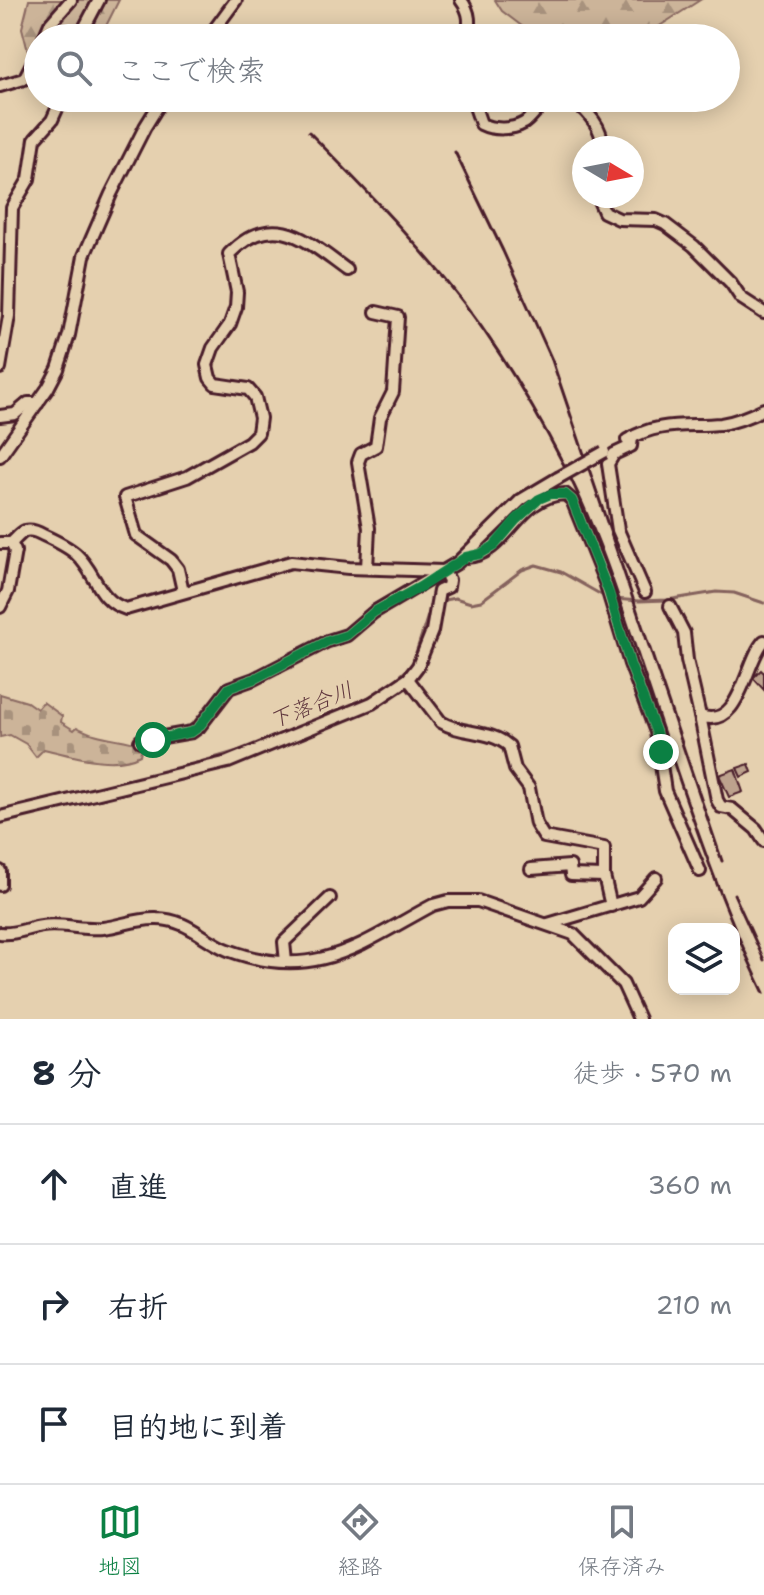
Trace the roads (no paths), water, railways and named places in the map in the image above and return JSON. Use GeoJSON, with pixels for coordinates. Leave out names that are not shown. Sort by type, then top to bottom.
{"type":"FeatureCollection","features":[{"type":"Feature","properties":{"kind":"street"},"geometry":{"type":"LineString","coordinates":[[50,24],[71,0]]}},
{"type":"Feature","properties":{"kind":"street"},"geometry":{"type":"LineString","coordinates":[[86,24],[99,0]]}},
{"type":"Feature","properties":{"kind":"street"},"geometry":{"type":"LineString","coordinates":[[218,24],[236,0]]}},
{"type":"Feature","properties":{"kind":"street"},"geometry":{"type":"LineString","coordinates":[[461,0],[468,10],[469,24]]}},
{"type":"Feature","properties":{"kind":"street"},"geometry":{"type":"LineString","coordinates":[[0,86],[24,77]]}},
{"type":"Feature","properties":{"kind":"street"},"geometry":{"type":"LineString","coordinates":[[0,370],[9,316],[12,208],[29,179],[35,139],[56,112]]}},
{"type":"Feature","properties":{"kind":"street"},"geometry":{"type":"LineString","coordinates":[[1,451],[38,403],[58,369],[66,348],[84,256],[111,194],[154,112]]}},
{"type":"Feature","properties":{"kind":"street"},"geometry":{"type":"LineString","coordinates":[[477,112],[481,124],[510,128],[525,122],[534,112]]}},
{"type":"Feature","properties":{"kind":"street"},"geometry":{"type":"LineString","coordinates":[[586,112],[601,136]]}},
{"type":"Feature","properties":{"kind":"street"},"geometry":{"type":"LineString","coordinates":[[602,208],[619,219],[656,220],[665,224],[731,283],[741,298],[764,313]]}},
{"type":"Feature","properties":{"kind":"street"},"geometry":{"type":"LineString","coordinates":[[183,591],[178,569],[171,560],[136,535],[125,497],[187,477],[249,442],[258,433],[260,418],[255,397],[248,389],[215,384],[207,365],[236,307],[237,292],[229,254],[253,235],[281,230],[296,235],[347,270]]}},
{"type":"Feature","properties":{"kind":"street"},"geometry":{"type":"LineString","coordinates":[[367,568],[369,528],[358,462],[361,454],[376,446],[380,418],[393,392],[398,317],[376,312]]}},
{"type":"Feature","properties":{"kind":"street"},"geometry":{"type":"LineString","coordinates":[[0,416],[15,414],[28,403],[38,403]]}},
{"type":"Feature","properties":{"kind":"street"},"geometry":{"type":"LineString","coordinates":[[140,741],[192,732],[229,688],[347,635],[374,612],[466,557],[507,511],[521,500],[632,437],[661,426],[723,424],[764,409]]}},
{"type":"Feature","properties":{"kind":"street"},"geometry":{"type":"LineString","coordinates":[[632,437],[631,446],[614,454],[608,464],[618,530],[645,592]]}},
{"type":"Feature","properties":{"kind":"street"},"geometry":{"type":"LineString","coordinates":[[466,557],[494,546],[539,499],[551,494],[565,494],[572,500],[609,593],[635,679],[656,732],[665,791],[700,871]]}},
{"type":"Feature","properties":{"kind":"street"},"geometry":{"type":"LineString","coordinates":[[0,607],[8,591],[15,556],[5,543],[25,531],[35,530],[75,553],[88,567],[101,592],[115,606],[126,609],[291,562],[443,571]]}},
{"type":"Feature","properties":{"kind":"street"},"geometry":{"type":"LineString","coordinates":[[0,817],[228,762],[372,703],[408,679],[418,666],[439,591],[448,587],[449,580],[443,571]]}},
{"type":"Feature","properties":{"kind":"street"},"geometry":{"type":"LineString","coordinates":[[670,606],[684,633],[717,800],[721,807],[732,809],[756,829],[764,841]]}},
{"type":"Feature","properties":{"kind":"street"},"geometry":{"type":"LineString","coordinates":[[700,716],[709,719],[723,714],[731,705],[746,682],[755,653],[764,641]]}},
{"type":"Feature","properties":{"kind":"street"},"geometry":{"type":"LineString","coordinates":[[408,679],[441,722],[490,735],[509,746],[515,769],[533,798],[539,832],[551,840],[601,845],[604,848],[604,876],[611,906]]}},
{"type":"Feature","properties":{"kind":"street"},"geometry":{"type":"LineString","coordinates":[[531,869],[570,866],[571,875],[604,876]]}},
{"type":"Feature","properties":{"kind":"street"},"geometry":{"type":"LineString","coordinates":[[0,871],[0,885]]}},
{"type":"Feature","properties":{"kind":"street"},"geometry":{"type":"LineString","coordinates":[[548,924],[639,897],[656,878]]}},
{"type":"Feature","properties":{"kind":"street"},"geometry":{"type":"LineString","coordinates":[[286,962],[284,942],[330,898]]}},
{"type":"Feature","properties":{"kind":"street"},"geometry":{"type":"LineString","coordinates":[[0,933],[42,926],[104,928],[160,918],[196,930],[221,947],[256,961],[286,962],[325,959],[348,951],[433,905],[448,901],[478,901],[573,934],[623,984],[639,1019]]}},
{"type":"Feature","properties":{"kind":"waterway","name":"下落合川"},"geometry":{"type":"LineString","coordinates":[[439,601],[455,598],[471,603],[481,601],[522,570],[536,565],[561,572],[607,598]]}},
{"type":"Feature","properties":{"kind":"waterway"},"geometry":{"type":"LineString","coordinates":[[614,599],[667,600],[716,592],[734,593],[764,603]]}},
{"type":"Feature","properties":{"kind":"waterway","name":"下落合川"},"geometry":{"type":"LineString","coordinates":[[355,705],[391,684],[412,665],[432,603]]}},
{"type":"Feature","properties":{"kind":"waterway","name":"下落合川"},"geometry":{"type":"LineString","coordinates":[[170,771],[251,747]]}},
{"type":"Feature","properties":{"kind":"railway"},"geometry":{"type":"LineString","coordinates":[[309,132],[395,222],[462,301],[510,370],[552,442],[597,540],[697,831],[728,913],[764,993]]}},
{"type":"Feature","properties":{"kind":"railway"},"geometry":{"type":"LineString","coordinates":[[455,152],[552,360],[722,861]]}},
{"type":"Feature","properties":{"kind":"railway"},"geometry":{"type":"LineString","coordinates":[[734,894],[764,960]]}}]}
